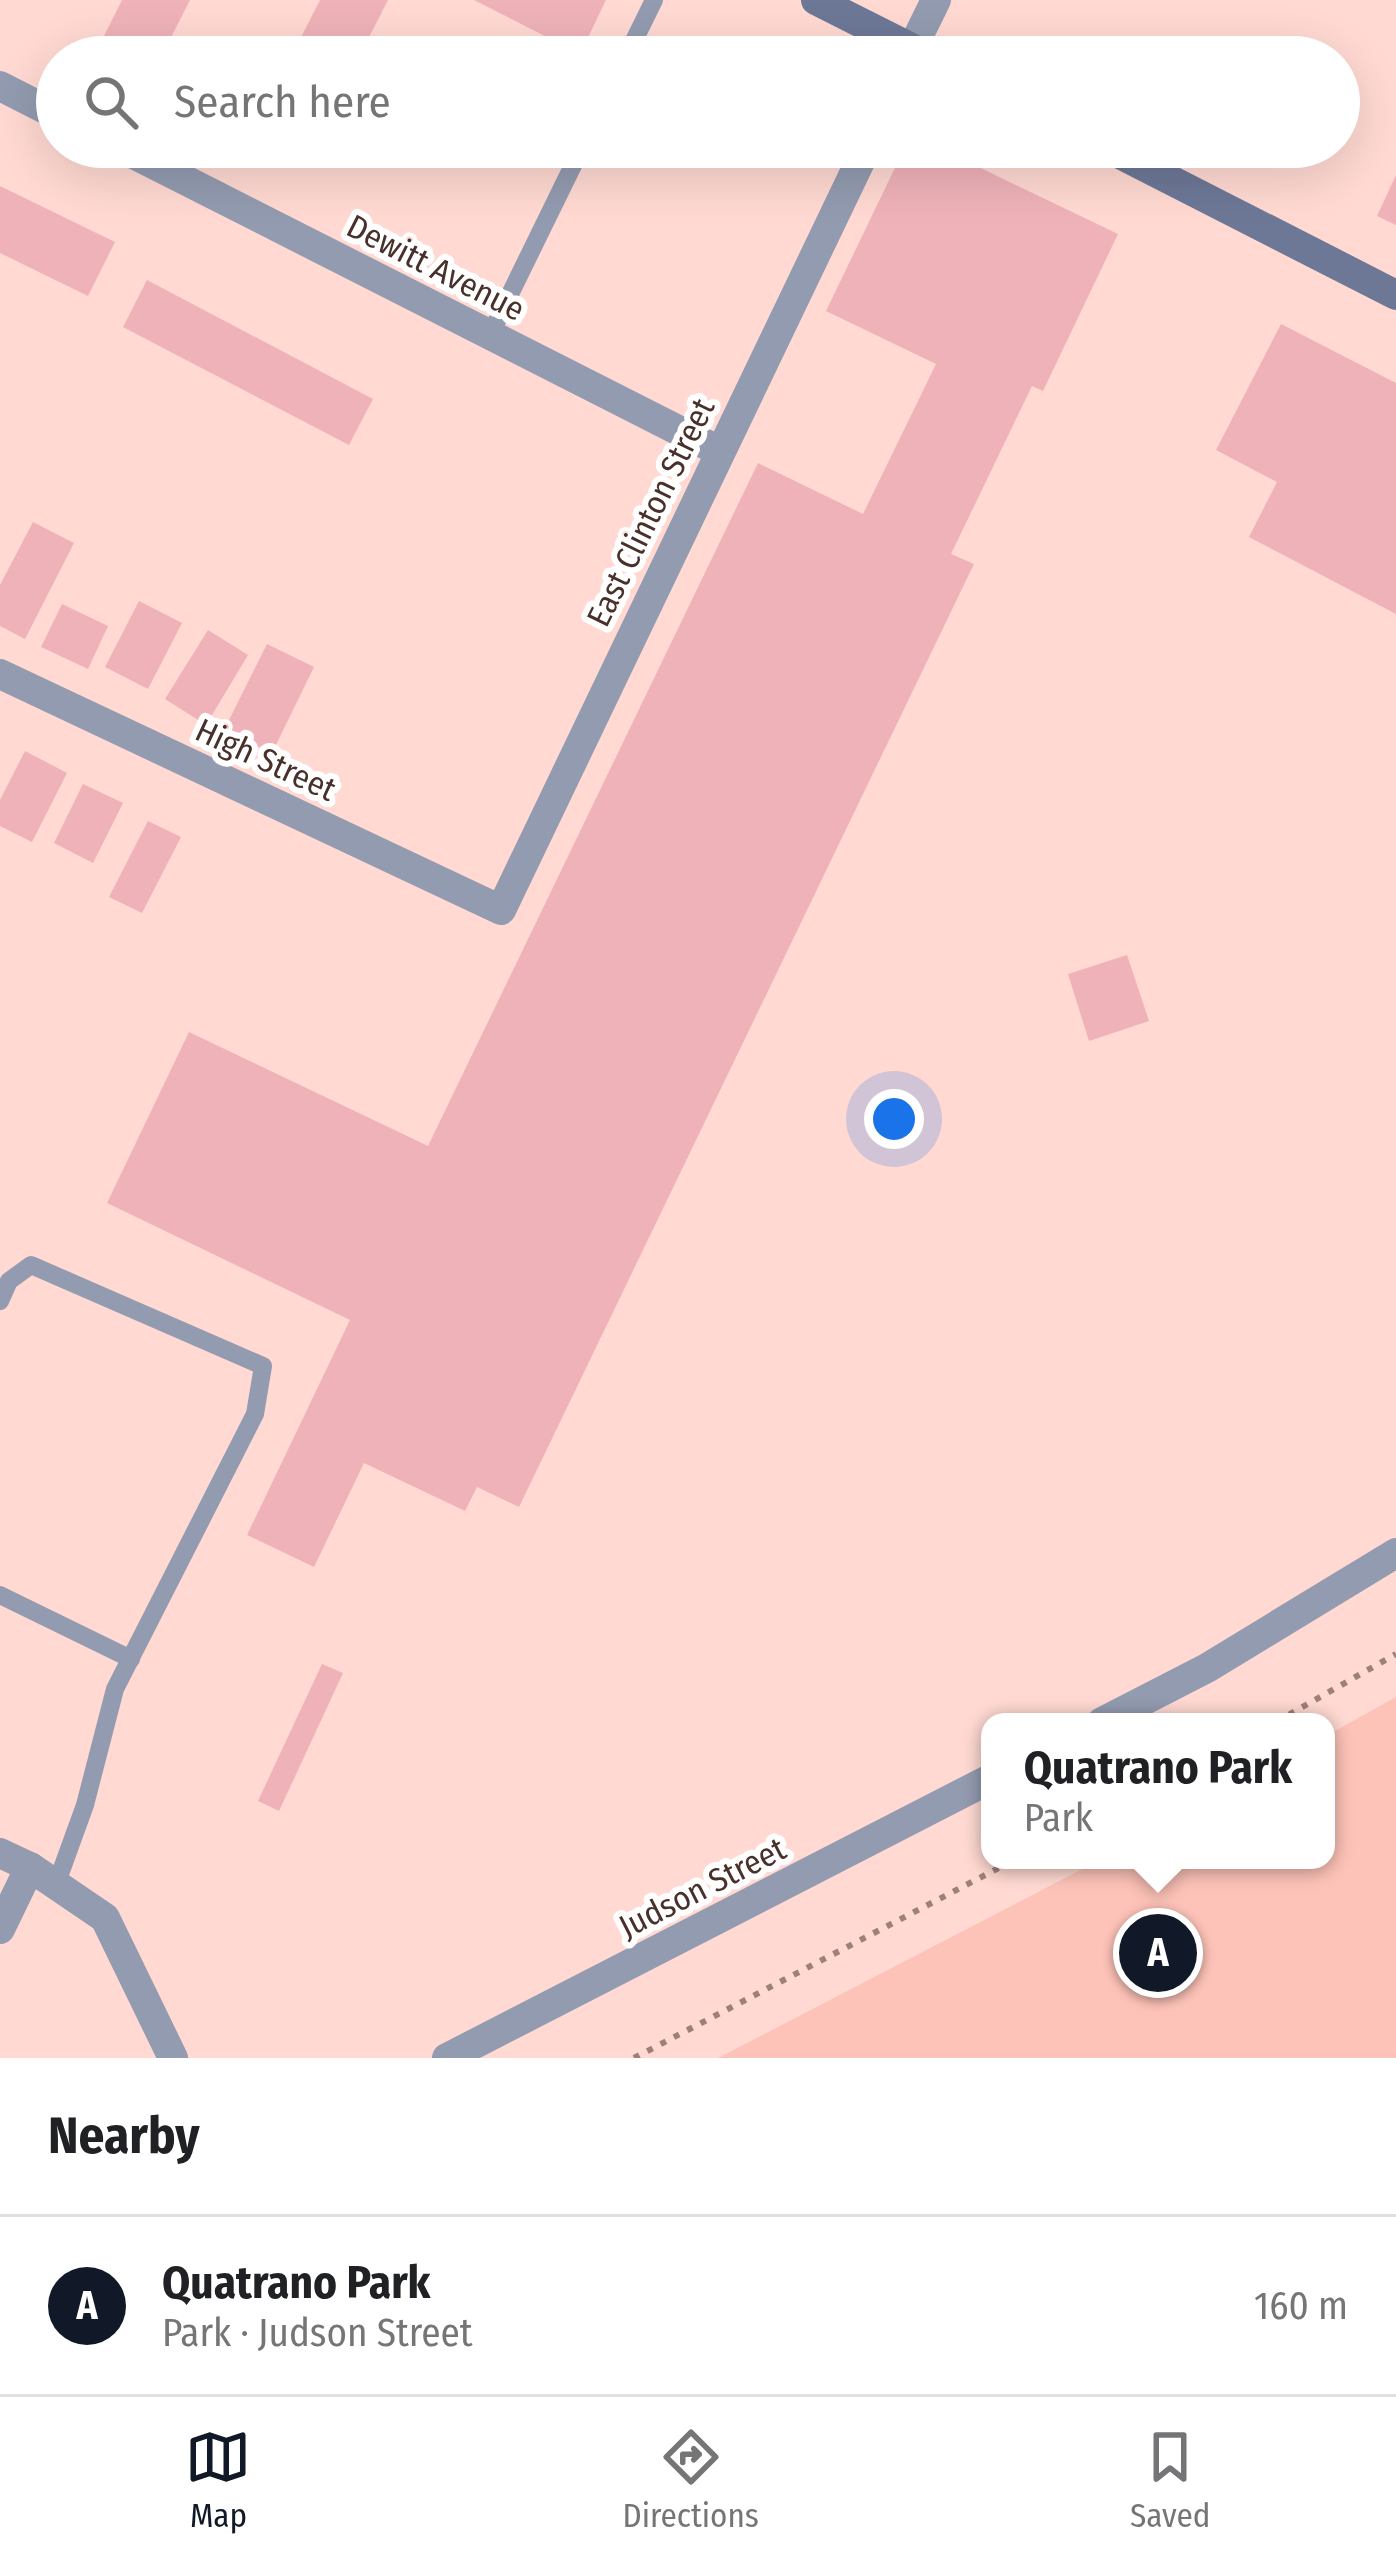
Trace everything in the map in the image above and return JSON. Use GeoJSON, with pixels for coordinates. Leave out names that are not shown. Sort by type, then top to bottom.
{"type":"FeatureCollection","features":[{"type":"Feature","properties":{"kind":"main road"},"geometry":{"type":"LineString","coordinates":[[816,0],[883,36]]}},
{"type":"Feature","properties":{"kind":"main road"},"geometry":{"type":"LineString","coordinates":[[1147,168],[1396,295]]}},
{"type":"Feature","properties":{"kind":"street"},"geometry":{"type":"LineString","coordinates":[[923,36],[936,0]]}},
{"type":"Feature","properties":{"kind":"street"},"geometry":{"type":"LineString","coordinates":[[0,86],[36,104]]}},
{"type":"Feature","properties":{"kind":"street","name":"Dewitt Avenue"},"geometry":{"type":"LineString","coordinates":[[161,168],[719,451]]}},
{"type":"Feature","properties":{"kind":"street","name":"East Clinton Street"},"geometry":{"type":"LineString","coordinates":[[501,910],[857,168]]}},
{"type":"Feature","properties":{"kind":"street","name":"High Street"},"geometry":{"type":"LineString","coordinates":[[0,674],[501,910]]}},
{"type":"Feature","properties":{"kind":"street"},"geometry":{"type":"LineString","coordinates":[[1120,1713],[1207,1668],[1396,1553]]}},
{"type":"Feature","properties":{"kind":"street","name":"Judson Street"},"geometry":{"type":"LineString","coordinates":[[447,2058],[981,1784]]}},
{"type":"Feature","properties":{"kind":"street"},"geometry":{"type":"LineString","coordinates":[[0,1852],[105,1918],[173,2058]]}},
{"type":"Feature","properties":{"kind":"street"},"geometry":{"type":"LineString","coordinates":[[0,1929],[43,1876]]}},
{"type":"Feature","properties":{"kind":"lane"},"geometry":{"type":"LineString","coordinates":[[636,36],[654,0]]}},
{"type":"Feature","properties":{"kind":"lane"},"geometry":{"type":"LineString","coordinates":[[490,335],[572,168]]}},
{"type":"Feature","properties":{"kind":"lane"},"geometry":{"type":"LineString","coordinates":[[0,1301],[9,1281],[31,1265],[263,1366],[255,1414],[116,1690],[85,1805],[43,1876]]}},
{"type":"Feature","properties":{"kind":"lane"},"geometry":{"type":"LineString","coordinates":[[0,1595],[131,1659]]}},
{"type":"Feature","properties":{"kind":"path"},"geometry":{"type":"LineString","coordinates":[[1292,1713],[1396,1654]]}},
{"type":"Feature","properties":{"kind":"path"},"geometry":{"type":"LineString","coordinates":[[634,2058],[997,1869]]}},
{"type":"Feature","properties":{"kind":"shaded area"},"geometry":{"type":"Polygon","coordinates":[[[1396,1697],[1396,2058],[718,2058],[1083,1869],[1335,1869],[1335,1731],[1396,1697]]]}},
{"type":"Feature","properties":{"kind":"building"},"geometry":{"type":"Polygon","coordinates":[[[122,0],[190,0],[172,36],[104,36],[122,0]]]}},
{"type":"Feature","properties":{"kind":"building"},"geometry":{"type":"Polygon","coordinates":[[[320,0],[388,0],[370,36],[302,36],[320,0]]]}},
{"type":"Feature","properties":{"kind":"building"},"geometry":{"type":"Polygon","coordinates":[[[474,0],[606,0],[589,36],[545,36],[474,0]]]}},
{"type":"Feature","properties":{"kind":"building"},"geometry":{"type":"Polygon","coordinates":[[[895,168],[981,168],[1118,234],[1043,391],[1032,386],[951,554],[974,564],[519,1507],[477,1487],[465,1511],[364,1463],[314,1567],[247,1535],[350,1320],[107,1203],[189,1032],[428,1146],[758,463],[863,514],[936,364],[826,311],[895,168]]]}},
{"type":"Feature","properties":{"kind":"building"},"geometry":{"type":"Polygon","coordinates":[[[1396,175],[1396,225],[1377,216],[1396,175]]]}},
{"type":"Feature","properties":{"kind":"building"},"geometry":{"type":"Polygon","coordinates":[[[0,186],[115,242],[88,296],[0,253],[0,186]]]}},
{"type":"Feature","properties":{"kind":"building"},"geometry":{"type":"Polygon","coordinates":[[[147,280],[373,399],[349,445],[123,327],[147,280]]]}},
{"type":"Feature","properties":{"kind":"building"},"geometry":{"type":"Polygon","coordinates":[[[1281,324],[1396,383],[1396,614],[1249,537],[1277,482],[1216,450],[1281,324]]]}},
{"type":"Feature","properties":{"kind":"building"},"geometry":{"type":"Polygon","coordinates":[[[33,522],[74,543],[25,639],[0,626],[0,585],[33,522]]]}},
{"type":"Feature","properties":{"kind":"building"},"geometry":{"type":"Polygon","coordinates":[[[139,601],[182,623],[148,689],[105,667],[139,601]]]}},
{"type":"Feature","properties":{"kind":"building"},"geometry":{"type":"Polygon","coordinates":[[[62,604],[108,626],[88,669],[41,647],[62,604]]]}},
{"type":"Feature","properties":{"kind":"building"},"geometry":{"type":"Polygon","coordinates":[[[208,630],[248,655],[206,725],[165,699],[208,630]]]}},
{"type":"Feature","properties":{"kind":"building"},"geometry":{"type":"Polygon","coordinates":[[[267,644],[314,667],[272,753],[224,730],[267,644]]]}},
{"type":"Feature","properties":{"kind":"building"},"geometry":{"type":"Polygon","coordinates":[[[25,751],[67,773],[32,842],[0,826],[0,800],[25,751]]]}},
{"type":"Feature","properties":{"kind":"building"},"geometry":{"type":"Polygon","coordinates":[[[83,784],[123,803],[93,863],[54,843],[83,784]]]}},
{"type":"Feature","properties":{"kind":"building"},"geometry":{"type":"Polygon","coordinates":[[[148,821],[181,837],[142,913],[109,897],[148,821]]]}},
{"type":"Feature","properties":{"kind":"building"},"geometry":{"type":"Polygon","coordinates":[[[1127,955],[1149,1021],[1089,1041],[1068,974],[1127,955]]]}},
{"type":"Feature","properties":{"kind":"building"},"geometry":{"type":"Polygon","coordinates":[[[322,1664],[343,1673],[279,1811],[258,1801],[322,1664]]]}},
{"type":"Feature","properties":{"kind":"place","name":"Quatrano Park"},"geometry":{"type":"Point","coordinates":[1158,1953]}}]}
